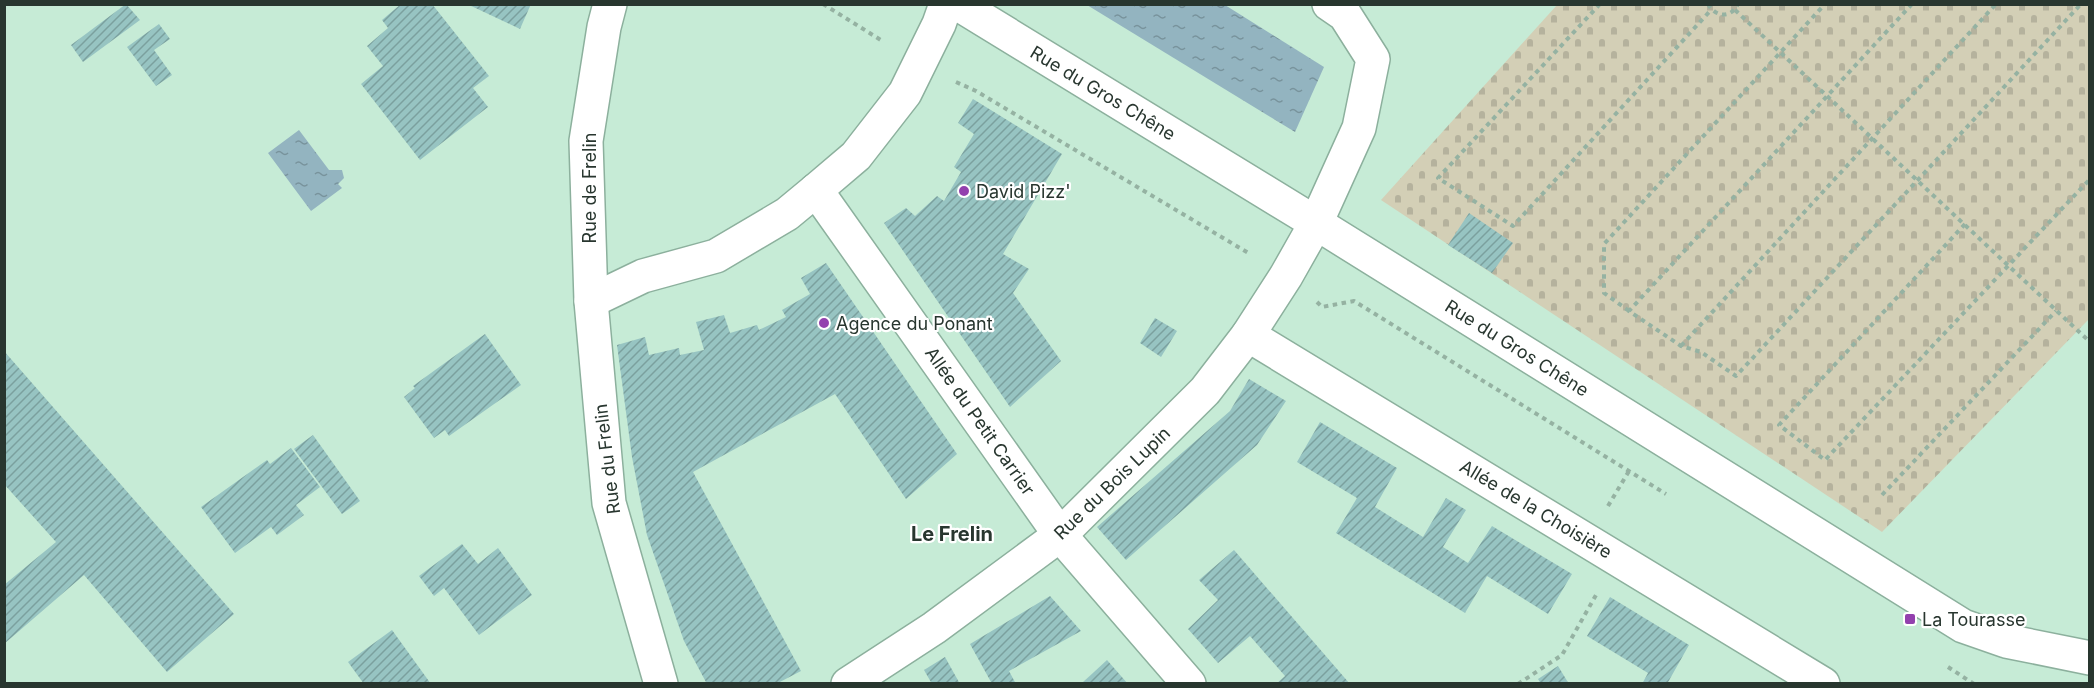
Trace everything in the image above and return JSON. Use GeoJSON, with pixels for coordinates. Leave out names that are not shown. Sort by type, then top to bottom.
{"type":"FeatureCollection","features":[{"type":"Feature","properties":{"kind":"street","name":"Rue de Frelin"},"geometry":{"type":"LineString","coordinates":[[591,301],[586,141],[604,27],[610,4]]}},
{"type":"Feature","properties":{"kind":"street"},"geometry":{"type":"LineString","coordinates":[[591,301],[643,276],[716,256],[787,214],[816,190],[856,156],[904,93],[939,24],[946,4]]}},
{"type":"Feature","properties":{"kind":"street","name":"Rue du Gros Chêne"},"geometry":{"type":"LineString","coordinates":[[958,4],[1316,223],[1963,626],[2006,641],[2090,658]]}},
{"type":"Feature","properties":{"kind":"street","name":"Rue du Bois Lupin"},"geometry":{"type":"LineString","coordinates":[[848,684],[934,628],[1060,536],[1205,391],[1248,335],[1286,276],[1316,223],[1359,128],[1373,59],[1345,15],[1329,4]]}},
{"type":"Feature","properties":{"kind":"street","name":"Allée du Petit Carrier"},"geometry":{"type":"LineString","coordinates":[[816,190],[1060,536],[1189,684]]}},
{"type":"Feature","properties":{"kind":"street","name":"Rue du Frelin"},"geometry":{"type":"LineString","coordinates":[[591,301],[609,502],[661,684]]}},
{"type":"Feature","properties":{"kind":"street","name":"Allée de la Choisière"},"geometry":{"type":"LineString","coordinates":[[1248,335],[1823,684]]}},
{"type":"Feature","properties":{"kind":"path"},"geometry":{"type":"LineString","coordinates":[[823,4],[919,63],[976,91],[1286,276],[1322,307],[1354,301],[1670,496]]}},
{"type":"Feature","properties":{"kind":"path"},"geometry":{"type":"LineString","coordinates":[[1600,4],[1438,178],[1513,226],[1711,10]]}},
{"type":"Feature","properties":{"kind":"path"},"geometry":{"type":"LineString","coordinates":[[1708,4],[1711,10],[1719,15],[1735,10],[1738,4]]}},
{"type":"Feature","properties":{"kind":"path"},"geometry":{"type":"LineString","coordinates":[[1825,4],[1604,244],[1604,293],[1681,346],[1701,352],[1736,376],[2081,4]]}},
{"type":"Feature","properties":{"kind":"path"},"geometry":{"type":"LineString","coordinates":[[1629,311],[1912,4]]}},
{"type":"Feature","properties":{"kind":"path"},"geometry":{"type":"LineString","coordinates":[[1681,346],[1996,4]]}},
{"type":"Feature","properties":{"kind":"path"},"geometry":{"type":"LineString","coordinates":[[1735,10],[2090,342]]}},
{"type":"Feature","properties":{"kind":"path"},"geometry":{"type":"LineString","coordinates":[[1965,224],[1779,425],[1825,460],[2090,179]]}},
{"type":"Feature","properties":{"kind":"path"},"geometry":{"type":"LineString","coordinates":[[1882,495],[2056,311]]}},
{"type":"Feature","properties":{"kind":"path"},"geometry":{"type":"LineString","coordinates":[[1518,684],[1562,655],[1616,558]]}},
{"type":"Feature","properties":{"kind":"path"},"geometry":{"type":"LineString","coordinates":[[1944,665],[1974,684]]}},
{"type":"Feature","properties":{"kind":"green space"},"geometry":{"type":"Polygon","coordinates":[[[1557,5],[2089,5],[2089,319],[1882,532],[1381,200],[1557,5]]]}},
{"type":"Feature","properties":{"kind":"water"},"geometry":{"type":"Polygon","coordinates":[[[1087,5],[1225,5],[1324,67],[1295,132],[1087,5]]]}},
{"type":"Feature","properties":{"kind":"water"},"geometry":{"type":"Polygon","coordinates":[[[299,130],[329,170],[342,170],[344,178],[338,184],[342,188],[311,211],[268,153],[299,130]]]}},
{"type":"Feature","properties":{"kind":"building"},"geometry":{"type":"Polygon","coordinates":[[[126,4],[140,20],[83,62],[71,45],[126,4]]]}},
{"type":"Feature","properties":{"kind":"building"},"geometry":{"type":"Polygon","coordinates":[[[401,4],[432,4],[489,76],[473,88],[488,107],[420,160],[361,84],[383,66],[367,46],[388,28],[382,20],[401,4]]]}},
{"type":"Feature","properties":{"kind":"building"},"geometry":{"type":"Polygon","coordinates":[[[467,4],[531,4],[520,29],[467,4]]]}},
{"type":"Feature","properties":{"kind":"building"},"geometry":{"type":"Polygon","coordinates":[[[159,24],[170,39],[154,50],[172,75],[156,86],[127,47],[159,24]]]}},
{"type":"Feature","properties":{"kind":"building"},"geometry":{"type":"Polygon","coordinates":[[[973,99],[1062,154],[1003,254],[1029,269],[1013,293],[1061,361],[1010,407],[884,223],[906,208],[915,216],[937,196],[944,201],[961,172],[954,167],[974,134],[958,123],[973,99]]]}},
{"type":"Feature","properties":{"kind":"building"},"geometry":{"type":"Polygon","coordinates":[[[1469,213],[1513,243],[1492,273],[1448,245],[1469,213]]]}},
{"type":"Feature","properties":{"kind":"building"},"geometry":{"type":"Polygon","coordinates":[[[826,263],[957,454],[906,499],[835,394],[693,472],[801,671],[776,684],[707,684],[684,641],[647,535],[632,457],[617,345],[645,337],[649,355],[679,348],[680,355],[704,350],[696,322],[724,315],[730,333],[757,325],[759,330],[786,317],[782,310],[810,294],[801,278],[826,263]]]}},
{"type":"Feature","properties":{"kind":"building"},"geometry":{"type":"Polygon","coordinates":[[[1155,318],[1177,331],[1161,357],[1140,343],[1155,318]]]}},
{"type":"Feature","properties":{"kind":"building"},"geometry":{"type":"Polygon","coordinates":[[[485,334],[521,385],[449,436],[445,430],[434,438],[404,397],[415,388],[413,386],[485,334]]]}},
{"type":"Feature","properties":{"kind":"building"},"geometry":{"type":"Polygon","coordinates":[[[4,351],[234,614],[167,672],[84,575],[4,644],[4,585],[56,542],[4,484],[4,351]]]}},
{"type":"Feature","properties":{"kind":"building"},"geometry":{"type":"Polygon","coordinates":[[[1249,379],[1286,401],[1257,445],[1126,560],[1097,527],[1230,411],[1249,379]]]}},
{"type":"Feature","properties":{"kind":"building"},"geometry":{"type":"Polygon","coordinates":[[[1320,422],[1397,468],[1375,507],[1423,537],[1446,498],[1466,510],[1443,547],[1468,563],[1492,526],[1572,574],[1548,614],[1487,576],[1465,613],[1336,533],[1357,498],[1297,462],[1320,422]]]}},
{"type":"Feature","properties":{"kind":"building"},"geometry":{"type":"Polygon","coordinates":[[[313,435],[360,501],[342,514],[294,449],[313,435]]]}},
{"type":"Feature","properties":{"kind":"building"},"geometry":{"type":"Polygon","coordinates":[[[291,448],[320,487],[296,505],[304,515],[277,535],[271,527],[235,553],[201,507],[267,460],[270,464],[291,448]]]}},
{"type":"Feature","properties":{"kind":"building"},"geometry":{"type":"Polygon","coordinates":[[[462,544],[478,564],[498,548],[532,595],[479,635],[444,588],[434,596],[419,576],[462,544]]]}},
{"type":"Feature","properties":{"kind":"building"},"geometry":{"type":"Polygon","coordinates":[[[1234,550],[1350,684],[1276,684],[1285,676],[1250,636],[1218,663],[1188,629],[1218,600],[1199,580],[1234,550]]]}},
{"type":"Feature","properties":{"kind":"building"},"geometry":{"type":"Polygon","coordinates":[[[1050,596],[1081,631],[1009,671],[1016,684],[988,684],[991,682],[970,644],[1050,596]]]}},
{"type":"Feature","properties":{"kind":"building"},"geometry":{"type":"Polygon","coordinates":[[[1610,597],[1689,645],[1667,684],[1642,684],[1648,673],[1587,636],[1610,597]]]}},
{"type":"Feature","properties":{"kind":"building"},"geometry":{"type":"Polygon","coordinates":[[[392,630],[431,684],[364,684],[348,662],[392,630]]]}},
{"type":"Feature","properties":{"kind":"building"},"geometry":{"type":"Polygon","coordinates":[[[945,657],[960,684],[932,684],[924,670],[945,657]]]}},
{"type":"Feature","properties":{"kind":"building"},"geometry":{"type":"Polygon","coordinates":[[[1107,660],[1128,684],[1081,684],[1107,660]]]}},
{"type":"Feature","properties":{"kind":"building"},"geometry":{"type":"Polygon","coordinates":[[[1558,666],[1569,684],[1541,684],[1538,679],[1558,666]]]}},
{"type":"Feature","properties":{"kind":"place","name":"David Pizz'"},"geometry":{"type":"Point","coordinates":[964,191]}},
{"type":"Feature","properties":{"kind":"place","name":"Agence du Ponant"},"geometry":{"type":"Point","coordinates":[824,323]}},
{"type":"Feature","properties":{"kind":"place","name":"La Tourasse"},"geometry":{"type":"Point","coordinates":[1910,619]}},
{"type":"Feature","properties":{"kind":"district","name":"Le Frelin"},"geometry":{"type":"Point","coordinates":[952,534]}}]}
